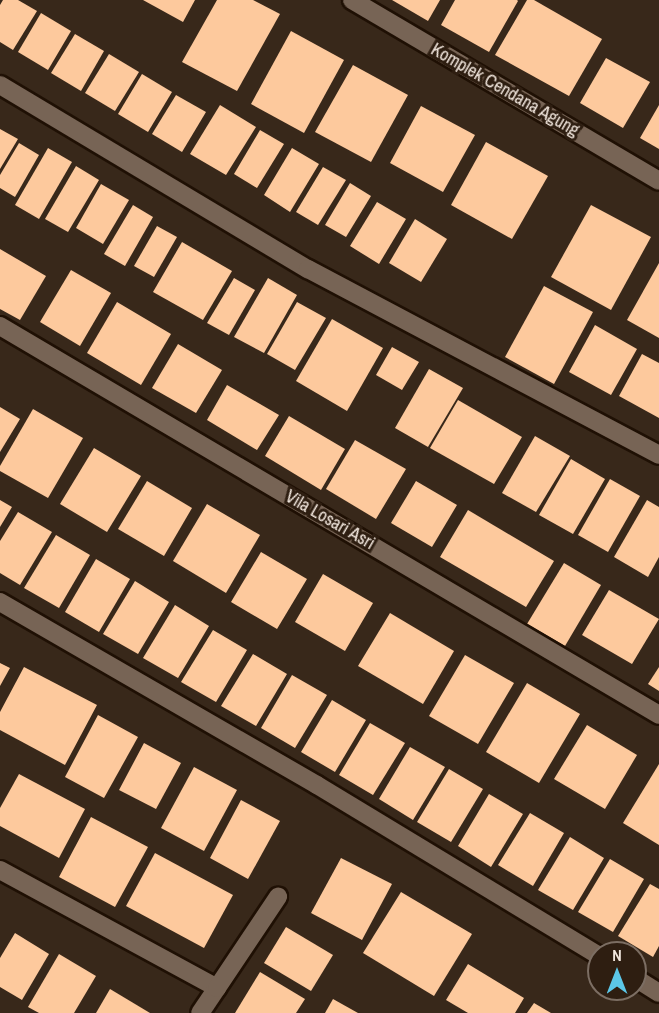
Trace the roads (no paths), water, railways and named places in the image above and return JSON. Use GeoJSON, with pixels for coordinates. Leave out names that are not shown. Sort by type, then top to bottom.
{"type":"FeatureCollection","features":[{"type":"Feature","properties":{"kind":"street","name":"Komplek Cendana Agung"},"geometry":{"type":"LineString","coordinates":[[352,0],[659,181]]}},
{"type":"Feature","properties":{"kind":"street"},"geometry":{"type":"LineString","coordinates":[[0,85],[308,269],[659,456]]}},
{"type":"Feature","properties":{"kind":"street","name":"Vila Losari Asri"},"geometry":{"type":"LineString","coordinates":[[0,326],[659,715]]}},
{"type":"Feature","properties":{"kind":"street"},"geometry":{"type":"LineString","coordinates":[[0,602],[317,785],[587,949]]}},
{"type":"Feature","properties":{"kind":"street"},"geometry":{"type":"LineString","coordinates":[[0,870],[217,988]]}},
{"type":"Feature","properties":{"kind":"street"},"geometry":{"type":"LineString","coordinates":[[200,1013],[278,897]]}}]}
